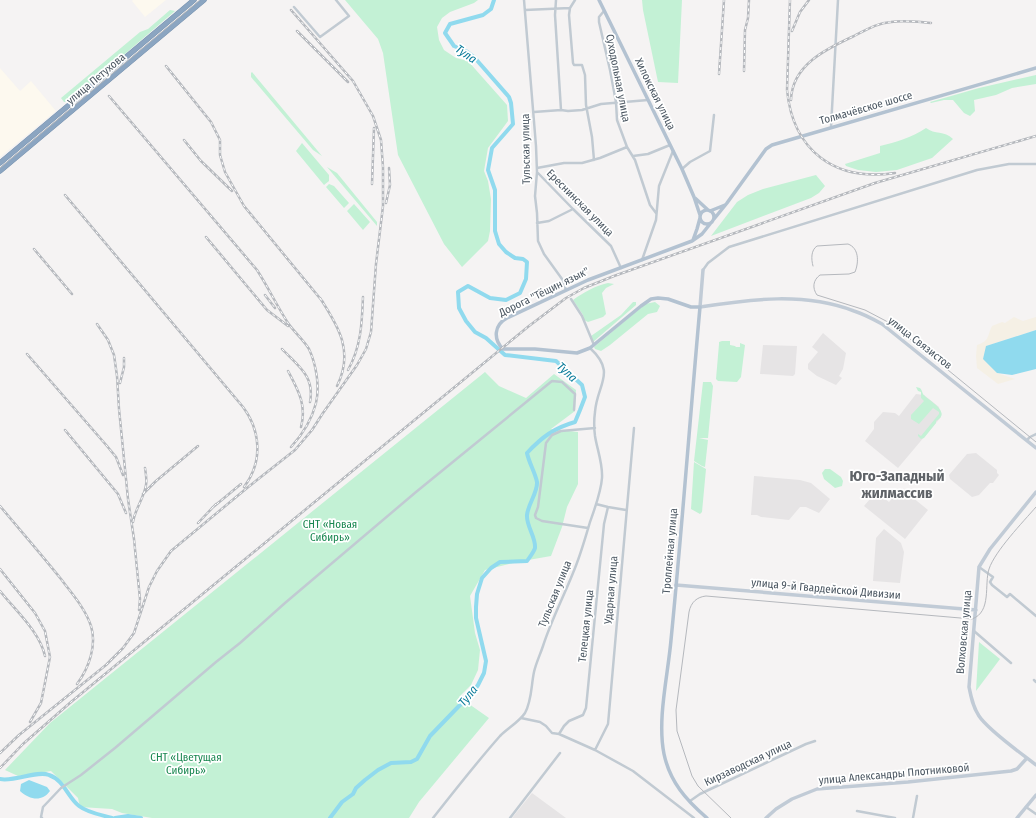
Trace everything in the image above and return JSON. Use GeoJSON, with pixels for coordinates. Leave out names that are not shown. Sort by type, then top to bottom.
{"type":"FeatureCollection","features":[{"type":"Feature","properties":{"kind":"highway","name":"улица Петухова"},"geometry":{"type":"LineString","coordinates":[[0,163],[194,0]]}},
{"type":"Feature","properties":{"kind":"highway","name":"улица Петухова"},"geometry":{"type":"LineString","coordinates":[[0,171],[204,0]]}},
{"type":"Feature","properties":{"kind":"highway"},"geometry":{"type":"LineString","coordinates":[[94,84],[98,89]]}},
{"type":"Feature","properties":{"kind":"highway"},"geometry":{"type":"LineString","coordinates":[[80,96],[83,101]]}},
{"type":"Feature","properties":{"kind":"main road","name":"Хилокская улица"},"geometry":{"type":"LineString","coordinates":[[599,0],[682,168],[694,197],[700,217]]}},
{"type":"Feature","properties":{"kind":"main road","name":"Толмачёвское шоссе"},"geometry":{"type":"LineString","coordinates":[[714,219],[766,149],[772,145],[1036,68]]}},
{"type":"Feature","properties":{"kind":"main road"},"geometry":{"type":"LineString","coordinates":[[692,241],[702,234],[714,219],[714,216],[694,197]]}},
{"type":"Feature","properties":{"kind":"main road"},"geometry":{"type":"LineString","coordinates":[[692,241],[698,229],[702,212],[709,211],[727,203]]}},
{"type":"Feature","properties":{"kind":"main road"},"geometry":{"type":"LineString","coordinates":[[700,217],[703,224],[710,224]]}},
{"type":"Feature","properties":{"kind":"main road","name":"Дорога \"Тёщин язык\""},"geometry":{"type":"LineString","coordinates":[[590,348],[574,353],[535,349],[504,349],[500,346],[496,338],[496,328],[504,320],[566,290],[692,241]]}},
{"type":"Feature","properties":{"kind":"main road","name":"Троллейная улица"},"geometry":{"type":"LineString","coordinates":[[703,270],[662,740],[664,754],[672,778],[682,794],[706,818]]}},
{"type":"Feature","properties":{"kind":"main road","name":"улица Связистов"},"geometry":{"type":"LineString","coordinates":[[700,307],[752,299],[796,298],[859,312],[882,324],[1036,448]]}},
{"type":"Feature","properties":{"kind":"main road"},"geometry":{"type":"LineString","coordinates":[[590,348],[651,299],[668,299],[691,307],[700,307]]}},
{"type":"Feature","properties":{"kind":"main road","name":"Волховская улица"},"geometry":{"type":"LineString","coordinates":[[1036,492],[990,549],[979,567],[969,687],[972,704],[979,717],[991,729],[1036,765]]}},
{"type":"Feature","properties":{"kind":"main road","name":"улица 9-й Гвардейской Дивизии"},"geometry":{"type":"LineString","coordinates":[[676,585],[976,610]]}},
{"type":"Feature","properties":{"kind":"main road","name":"улица Александры Плотниковой"},"geometry":{"type":"LineString","coordinates":[[766,818],[792,798],[817,789],[908,782],[1011,771],[1017,769],[1027,758]]}},
{"type":"Feature","properties":{"kind":"main road"},"geometry":{"type":"LineString","coordinates":[[1017,818],[1036,795]]}},
{"type":"Feature","properties":{"kind":"street"},"geometry":{"type":"LineString","coordinates":[[294,7],[320,37],[348,16],[336,0]]}},
{"type":"Feature","properties":{"kind":"street","name":"Тульская улица"},"geometry":{"type":"LineString","coordinates":[[524,0],[534,112],[537,170],[535,196],[537,234],[540,247],[557,270],[566,290]]}},
{"type":"Feature","properties":{"kind":"street"},"geometry":{"type":"LineString","coordinates":[[556,0],[561,110]]}},
{"type":"Feature","properties":{"kind":"street"},"geometry":{"type":"LineString","coordinates":[[575,0],[570,8],[569,15],[573,63],[574,65],[582,65],[585,75],[587,109],[594,160]]}},
{"type":"Feature","properties":{"kind":"street"},"geometry":{"type":"LineString","coordinates":[[831,127],[838,0]]}},
{"type":"Feature","properties":{"kind":"street"},"geometry":{"type":"LineString","coordinates":[[525,10],[570,8]]}},
{"type":"Feature","properties":{"kind":"street","name":"Суходольная улица"},"geometry":{"type":"LineString","coordinates":[[604,11],[599,17],[599,22],[616,102],[616,120],[626,146],[638,165],[650,205],[656,213]]}},
{"type":"Feature","properties":{"kind":"street"},"geometry":{"type":"LineString","coordinates":[[534,112],[561,110],[568,111],[587,109],[601,104],[649,100]]}},
{"type":"Feature","properties":{"kind":"street"},"geometry":{"type":"LineString","coordinates":[[682,168],[710,151],[714,115]]}},
{"type":"Feature","properties":{"kind":"street"},"geometry":{"type":"LineString","coordinates":[[633,156],[648,154],[670,145]]}},
{"type":"Feature","properties":{"kind":"street"},"geometry":{"type":"LineString","coordinates":[[537,170],[550,165],[582,163],[594,160],[626,146]]}},
{"type":"Feature","properties":{"kind":"street"},"geometry":{"type":"LineString","coordinates":[[642,260],[656,220],[659,186],[673,150]]}},
{"type":"Feature","properties":{"kind":"street"},"geometry":{"type":"LineString","coordinates":[[703,270],[708,263],[729,248],[977,170],[1009,164],[1036,164]]}},
{"type":"Feature","properties":{"kind":"street","name":"Ереснинская улица"},"geometry":{"type":"LineString","coordinates":[[537,170],[573,209],[611,246],[621,268]]}},
{"type":"Feature","properties":{"kind":"street"},"geometry":{"type":"LineString","coordinates":[[537,223],[549,220],[573,209]]}},
{"type":"Feature","properties":{"kind":"street"},"geometry":{"type":"LineString","coordinates":[[571,300],[582,316],[594,344]]}},
{"type":"Feature","properties":{"kind":"street","name":"Тульская улица"},"geometry":{"type":"LineString","coordinates":[[433,818],[506,729],[521,718],[525,713],[529,702],[534,673],[550,626],[573,573],[596,504],[602,478],[595,428],[596,406],[602,387],[604,367],[597,354],[590,348]]}},
{"type":"Feature","properties":{"kind":"street"},"geometry":{"type":"LineString","coordinates":[[42,817],[43,807],[61,788],[81,775],[114,748],[355,545],[372,528],[552,382],[562,382],[575,394],[574,410]]}},
{"type":"Feature","properties":{"kind":"street"},"geometry":{"type":"LineString","coordinates":[[588,528],[542,521],[536,518],[535,515],[538,507],[546,443],[552,435],[561,431],[595,428]]}},
{"type":"Feature","properties":{"kind":"street","name":"Ударная улица"},"geometry":{"type":"LineString","coordinates":[[594,750],[608,724],[634,428]]}},
{"type":"Feature","properties":{"kind":"street"},"geometry":{"type":"LineString","coordinates":[[1026,440],[1036,434]]}},
{"type":"Feature","properties":{"kind":"street"},"geometry":{"type":"LineString","coordinates":[[596,504],[626,510]]}},
{"type":"Feature","properties":{"kind":"street","name":"Телецкая улица"},"geometry":{"type":"LineString","coordinates":[[559,734],[564,726],[570,721],[583,715],[586,708],[604,524],[608,507]]}},
{"type":"Feature","properties":{"kind":"street"},"geometry":{"type":"LineString","coordinates":[[979,567],[993,577],[990,582],[992,585],[1007,597],[1010,594],[1036,616]]}},
{"type":"Feature","properties":{"kind":"street"},"geometry":{"type":"LineString","coordinates":[[973,631],[1011,663]]}},
{"type":"Feature","properties":{"kind":"street"},"geometry":{"type":"LineString","coordinates":[[521,718],[540,722],[552,733],[559,734],[594,750],[634,771],[694,818]]}},
{"type":"Feature","properties":{"kind":"street","name":"Кирзаводская улица"},"geometry":{"type":"LineString","coordinates":[[689,802],[700,794],[815,741]]}},
{"type":"Feature","properties":{"kind":"street"},"geometry":{"type":"LineString","coordinates":[[510,818],[560,754]]}},
{"type":"Feature","properties":{"kind":"street"},"geometry":{"type":"LineString","coordinates":[[913,818],[917,796]]}},
{"type":"Feature","properties":{"kind":"street"},"geometry":{"type":"LineString","coordinates":[[1026,807],[1036,814]]}},
{"type":"Feature","properties":{"kind":"street"},"geometry":{"type":"LineString","coordinates":[[857,810],[895,818]]}},
{"type":"Feature","properties":{"kind":"shaded area"},"geometry":{"type":"Polygon","coordinates":[[[166,0],[145,17],[132,1],[166,0]]]}},
{"type":"Feature","properties":{"kind":"shaded area"},"geometry":{"type":"Polygon","coordinates":[[[0,68],[20,91],[31,81],[56,111],[0,157],[0,68]]]}},
{"type":"Feature","properties":{"kind":"shaded area"},"geometry":{"type":"Polygon","coordinates":[[[823,333],[846,353],[843,369],[839,376],[842,378],[836,385],[817,376],[808,369],[808,364],[818,352],[812,347],[823,333]]]}},
{"type":"Feature","properties":{"kind":"shaded area"},"geometry":{"type":"Polygon","coordinates":[[[763,345],[797,346],[795,374],[793,376],[760,374],[763,345]]]}},
{"type":"Feature","properties":{"kind":"shaded area"},"geometry":{"type":"Polygon","coordinates":[[[916,394],[924,395],[939,407],[941,417],[898,468],[865,441],[874,429],[874,422],[883,412],[895,413],[899,416],[916,394]]]}},
{"type":"Feature","properties":{"kind":"shaded area"},"geometry":{"type":"Polygon","coordinates":[[[976,453],[997,470],[999,475],[993,483],[990,483],[979,495],[972,497],[950,479],[949,475],[967,454],[976,453]]]}},
{"type":"Feature","properties":{"kind":"shaded area"},"geometry":{"type":"Polygon","coordinates":[[[754,476],[800,480],[811,483],[830,499],[819,513],[806,507],[800,507],[789,520],[751,515],[754,476]]]}},
{"type":"Feature","properties":{"kind":"shaded area"},"geometry":{"type":"Polygon","coordinates":[[[901,488],[928,510],[905,539],[864,506],[876,492],[889,502],[901,488]]]}},
{"type":"Feature","properties":{"kind":"shaded area"},"geometry":{"type":"Polygon","coordinates":[[[884,529],[901,543],[904,552],[900,583],[873,581],[876,538],[884,529]]]}},
{"type":"Feature","properties":{"kind":"shaded area"},"geometry":{"type":"Polygon","coordinates":[[[532,793],[566,818],[512,818],[532,793]]]}},
{"type":"Feature","properties":{"kind":"green space"},"geometry":{"type":"Polygon","coordinates":[[[345,0],[478,0],[450,12],[442,18],[437,27],[439,40],[444,50],[456,58],[468,61],[507,105],[508,121],[488,148],[484,171],[488,181],[491,199],[490,231],[488,241],[462,267],[444,244],[398,155],[383,53],[378,39],[345,0]]]}},
{"type":"Feature","properties":{"kind":"green space"},"geometry":{"type":"Polygon","coordinates":[[[642,0],[682,0],[678,83],[658,82],[642,0]]]}},
{"type":"Feature","properties":{"kind":"green space"},"geometry":{"type":"Polygon","coordinates":[[[170,10],[175,11],[69,102],[64,102],[61,98],[140,32],[148,29],[170,10]]]}},
{"type":"Feature","properties":{"kind":"green space"},"geometry":{"type":"Polygon","coordinates":[[[252,72],[322,156],[313,150],[251,77],[252,72]]]}},
{"type":"Feature","properties":{"kind":"green space"},"geometry":{"type":"Polygon","coordinates":[[[1036,75],[1036,84],[1012,88],[996,95],[974,100],[975,111],[970,116],[964,113],[953,100],[930,102],[979,88],[1036,75]]]}},
{"type":"Feature","properties":{"kind":"green space"},"geometry":{"type":"Polygon","coordinates":[[[926,128],[946,134],[953,139],[932,158],[897,170],[876,172],[858,170],[846,166],[845,164],[880,153],[880,146],[909,137],[926,128]]]}},
{"type":"Feature","properties":{"kind":"green space"},"geometry":{"type":"Polygon","coordinates":[[[302,143],[329,175],[329,181],[324,185],[296,151],[302,143]]]}},
{"type":"Feature","properties":{"kind":"green space"},"geometry":{"type":"Polygon","coordinates":[[[327,167],[337,173],[377,222],[377,226],[327,167]]]}},
{"type":"Feature","properties":{"kind":"green space"},"geometry":{"type":"Polygon","coordinates":[[[816,175],[825,186],[819,193],[811,198],[711,236],[737,202],[748,195],[763,189],[816,175]]]}},
{"type":"Feature","properties":{"kind":"green space"},"geometry":{"type":"Polygon","coordinates":[[[329,184],[334,186],[349,203],[344,208],[326,187],[329,184]]]}},
{"type":"Feature","properties":{"kind":"green space"},"geometry":{"type":"Polygon","coordinates":[[[354,204],[370,222],[363,230],[347,211],[354,204]]]}},
{"type":"Feature","properties":{"kind":"green space"},"geometry":{"type":"Polygon","coordinates":[[[608,283],[614,284],[606,288],[602,293],[606,314],[603,317],[588,322],[584,320],[583,315],[573,300],[581,294],[608,283]]]}},
{"type":"Feature","properties":{"kind":"green space"},"geometry":{"type":"Polygon","coordinates":[[[633,302],[636,302],[636,305],[593,342],[591,336],[621,315],[633,302]]]}},
{"type":"Feature","properties":{"kind":"green space"},"geometry":{"type":"Polygon","coordinates":[[[655,302],[660,306],[657,312],[648,314],[601,351],[595,349],[594,347],[645,304],[655,302]]]}},
{"type":"Feature","properties":{"kind":"green space"},"geometry":{"type":"Polygon","coordinates":[[[730,341],[730,345],[736,347],[740,347],[740,343],[745,345],[741,377],[737,382],[718,381],[716,379],[719,342],[730,341]]]}},
{"type":"Feature","properties":{"kind":"green space"},"geometry":{"type":"Polygon","coordinates":[[[485,372],[499,386],[526,398],[554,374],[576,390],[575,411],[551,429],[578,432],[578,484],[567,507],[562,527],[551,556],[485,570],[470,596],[475,633],[480,650],[478,670],[471,685],[459,697],[489,718],[419,802],[409,818],[152,818],[122,813],[112,809],[80,807],[78,798],[51,771],[18,776],[5,770],[50,723],[485,372]]]}},
{"type":"Feature","properties":{"kind":"green space"},"geometry":{"type":"Polygon","coordinates":[[[703,382],[711,382],[713,386],[708,438],[699,438],[708,440],[705,467],[694,461],[703,382]]]}},
{"type":"Feature","properties":{"kind":"green space"},"geometry":{"type":"Polygon","coordinates":[[[916,387],[922,390],[925,397],[937,406],[942,414],[924,438],[921,439],[918,434],[921,436],[939,412],[933,408],[919,424],[911,419],[911,415],[924,401],[921,398],[921,392],[918,391],[916,387]]]}},
{"type":"Feature","properties":{"kind":"green space"},"geometry":{"type":"Polygon","coordinates":[[[694,462],[706,469],[702,512],[700,514],[691,509],[694,462]]]}},
{"type":"Feature","properties":{"kind":"green space"},"geometry":{"type":"Polygon","coordinates":[[[825,469],[830,469],[841,477],[843,481],[842,486],[835,488],[824,479],[822,473],[825,469]]]}},
{"type":"Feature","properties":{"kind":"green space"},"geometry":{"type":"Polygon","coordinates":[[[979,642],[1000,659],[976,691],[979,642]]]}},
{"type":"Feature","properties":{"kind":"sand"},"geometry":{"type":"Polygon","coordinates":[[[1014,317],[1023,321],[1036,317],[1036,330],[986,346],[997,373],[1015,379],[998,384],[977,368],[977,345],[984,342],[988,338],[992,326],[1002,322],[1005,323],[1014,317]]]}},
{"type":"Feature","properties":{"kind":"water"},"geometry":{"type":"Polygon","coordinates":[[[1036,330],[1036,369],[1012,375],[997,373],[983,359],[986,346],[1036,330]]]}},
{"type":"Feature","properties":{"kind":"water"},"geometry":{"type":"Polygon","coordinates":[[[29,780],[47,787],[50,791],[47,795],[40,798],[32,798],[24,794],[20,791],[21,784],[29,780]]]}},
{"type":"Feature","properties":{"kind":"waterway","name":"Тула"},"geometry":{"type":"LineString","coordinates":[[330,818],[342,802],[353,794],[356,788],[378,770],[391,763],[411,762],[417,759],[430,736],[459,706],[469,698],[478,685],[484,673],[486,661],[476,618],[477,594],[482,578],[491,568],[500,562],[527,561],[535,548],[527,515],[536,490],[537,482],[527,453],[549,434],[561,427],[575,422],[585,397],[582,385],[556,361],[505,355],[486,338],[475,332],[466,321],[459,308],[458,292],[468,286],[490,298],[506,300],[520,293],[526,279],[527,262],[523,259],[515,258],[506,252],[499,244],[495,231],[495,190],[488,170],[492,148],[513,124],[511,103],[509,97],[474,57],[466,51],[454,46],[445,33],[450,24],[483,15],[491,9],[494,0]]}},
{"type":"Feature","properties":{"kind":"waterway"},"geometry":{"type":"LineString","coordinates":[[0,779],[12,779],[38,774],[49,775],[54,777],[62,785],[75,803],[79,806],[91,812],[112,818]]}},
{"type":"Feature","properties":{"kind":"waterway"},"geometry":{"type":"LineString","coordinates":[[115,818],[128,816],[141,818]]}},
{"type":"Feature","properties":{"kind":"tram line"},"geometry":{"type":"LineString","coordinates":[[0,168],[200,0]]}},
{"type":"Feature","properties":{"kind":"tram line"},"geometry":{"type":"LineString","coordinates":[[813,266],[812,255],[817,246],[848,244],[852,246],[857,256],[855,272],[849,274],[820,275],[814,284],[814,290],[817,295],[865,310],[886,321],[1036,442]]}},
{"type":"Feature","properties":{"kind":"tram line"},"geometry":{"type":"LineString","coordinates":[[731,818],[698,786],[692,776],[677,731],[676,710],[691,605],[695,601],[706,596],[972,619],[978,615],[985,604],[988,575],[992,562],[1010,537],[1036,507]]}},
{"type":"Feature","properties":{"kind":"railway"},"geometry":{"type":"LineString","coordinates":[[719,74],[724,0]]}},
{"type":"Feature","properties":{"kind":"railway"},"geometry":{"type":"LineString","coordinates":[[744,71],[745,30],[748,18],[749,0]]}},
{"type":"Feature","properties":{"kind":"railway"},"geometry":{"type":"LineString","coordinates":[[790,0],[787,90],[791,111],[798,130],[808,145],[821,158],[836,167],[873,175],[895,173]]}},
{"type":"Feature","properties":{"kind":"railway"},"geometry":{"type":"LineString","coordinates":[[792,31],[800,12],[809,0]]}},
{"type":"Feature","properties":{"kind":"railway"},"geometry":{"type":"LineString","coordinates":[[0,753],[19,735],[106,665],[123,648],[134,633],[149,587],[157,571],[171,551],[295,450],[312,430],[357,365],[366,349],[371,332],[376,264],[383,206],[381,140],[373,116],[353,81],[291,10]]}},
{"type":"Feature","properties":{"kind":"railway"},"geometry":{"type":"LineString","coordinates":[[791,100],[797,77],[812,60],[832,47],[876,25],[901,21],[931,23]]}},
{"type":"Feature","properties":{"kind":"railway"},"geometry":{"type":"LineString","coordinates":[[297,31],[348,82]]}},
{"type":"Feature","properties":{"kind":"railway"},"geometry":{"type":"LineString","coordinates":[[166,66],[211,122],[220,140],[220,155],[225,172],[244,206],[323,302]]}},
{"type":"Feature","properties":{"kind":"railway"},"geometry":{"type":"LineString","coordinates":[[109,96],[257,270],[288,323],[309,349],[314,361],[317,375],[318,390],[316,403],[306,426],[291,447]]}},
{"type":"Feature","properties":{"kind":"railway"},"geometry":{"type":"LineString","coordinates":[[372,184],[374,128]]}},
{"type":"Feature","properties":{"kind":"railway"},"geometry":{"type":"LineString","coordinates":[[0,768],[23,744],[71,702],[529,326],[566,298],[584,288],[614,276],[875,183],[1036,136]]}},
{"type":"Feature","properties":{"kind":"railway"},"geometry":{"type":"LineString","coordinates":[[184,140],[201,161],[232,191]]}},
{"type":"Feature","properties":{"kind":"railway"},"geometry":{"type":"LineString","coordinates":[[386,203],[390,185],[389,168]]}},
{"type":"Feature","properties":{"kind":"railway"},"geometry":{"type":"LineString","coordinates":[[65,195],[249,416],[256,436],[257,457],[250,477],[244,487]]}},
{"type":"Feature","properties":{"kind":"railway"},"geometry":{"type":"LineString","coordinates":[[206,237],[267,310],[288,326]]}},
{"type":"Feature","properties":{"kind":"railway"},"geometry":{"type":"LineString","coordinates":[[34,249],[72,294]]}},
{"type":"Feature","properties":{"kind":"railway"},"geometry":{"type":"LineString","coordinates":[[265,295],[275,308]]}},
{"type":"Feature","properties":{"kind":"railway"},"geometry":{"type":"LineString","coordinates":[[348,370],[356,353],[358,344],[363,297]]}},
{"type":"Feature","properties":{"kind":"railway"},"geometry":{"type":"LineString","coordinates":[[320,298],[333,319],[342,340],[344,362],[342,374],[337,386]]}},
{"type":"Feature","properties":{"kind":"railway"},"geometry":{"type":"LineString","coordinates":[[97,324],[108,340],[114,355],[128,499],[140,599],[139,610]]}},
{"type":"Feature","properties":{"kind":"railway"},"geometry":{"type":"LineString","coordinates":[[282,349],[299,366],[308,378],[311,393],[310,402]]}},
{"type":"Feature","properties":{"kind":"railway"},"geometry":{"type":"LineString","coordinates":[[27,354],[116,457],[123,475]]}},
{"type":"Feature","properties":{"kind":"railway"},"geometry":{"type":"LineString","coordinates":[[120,383],[124,367],[124,358]]}},
{"type":"Feature","properties":{"kind":"railway"},"geometry":{"type":"LineString","coordinates":[[288,371],[298,391],[302,405],[303,419],[301,427]]}},
{"type":"Feature","properties":{"kind":"railway"},"geometry":{"type":"LineString","coordinates":[[65,430],[118,494],[126,513]]}},
{"type":"Feature","properties":{"kind":"railway"},"geometry":{"type":"LineString","coordinates":[[143,494],[156,481],[198,446]]}},
{"type":"Feature","properties":{"kind":"railway"},"geometry":{"type":"LineString","coordinates":[[133,522],[145,490],[145,468]]}},
{"type":"Feature","properties":{"kind":"railway"},"geometry":{"type":"LineString","coordinates":[[212,508],[241,484]]}},
{"type":"Feature","properties":{"kind":"railway"},"geometry":{"type":"LineString","coordinates":[[198,523],[216,504]]}},
{"type":"Feature","properties":{"kind":"railway"},"geometry":{"type":"LineString","coordinates":[[0,506],[61,579],[78,601],[88,619],[93,633],[91,656],[85,671],[77,684]]}},
{"type":"Feature","properties":{"kind":"railway"},"geometry":{"type":"LineString","coordinates":[[0,569],[35,613],[45,631],[50,657],[41,703],[30,722]]}},
{"type":"Feature","properties":{"kind":"railway"},"geometry":{"type":"LineString","coordinates":[[0,591],[33,630],[45,656]]}},
{"type":"Feature","properties":{"kind":"district","name":"Юго-Западный жилмассив"},"geometry":{"type":"Point","coordinates":[897,484]}},
{"type":"Feature","properties":{"kind":"park label","name":"СНТ «Новая Сибирь»"},"geometry":{"type":"Point","coordinates":[330,530]}},
{"type":"Feature","properties":{"kind":"park label","name":"СНТ «Цветущая Сибирь»"},"geometry":{"type":"Point","coordinates":[186,763]}}]}
